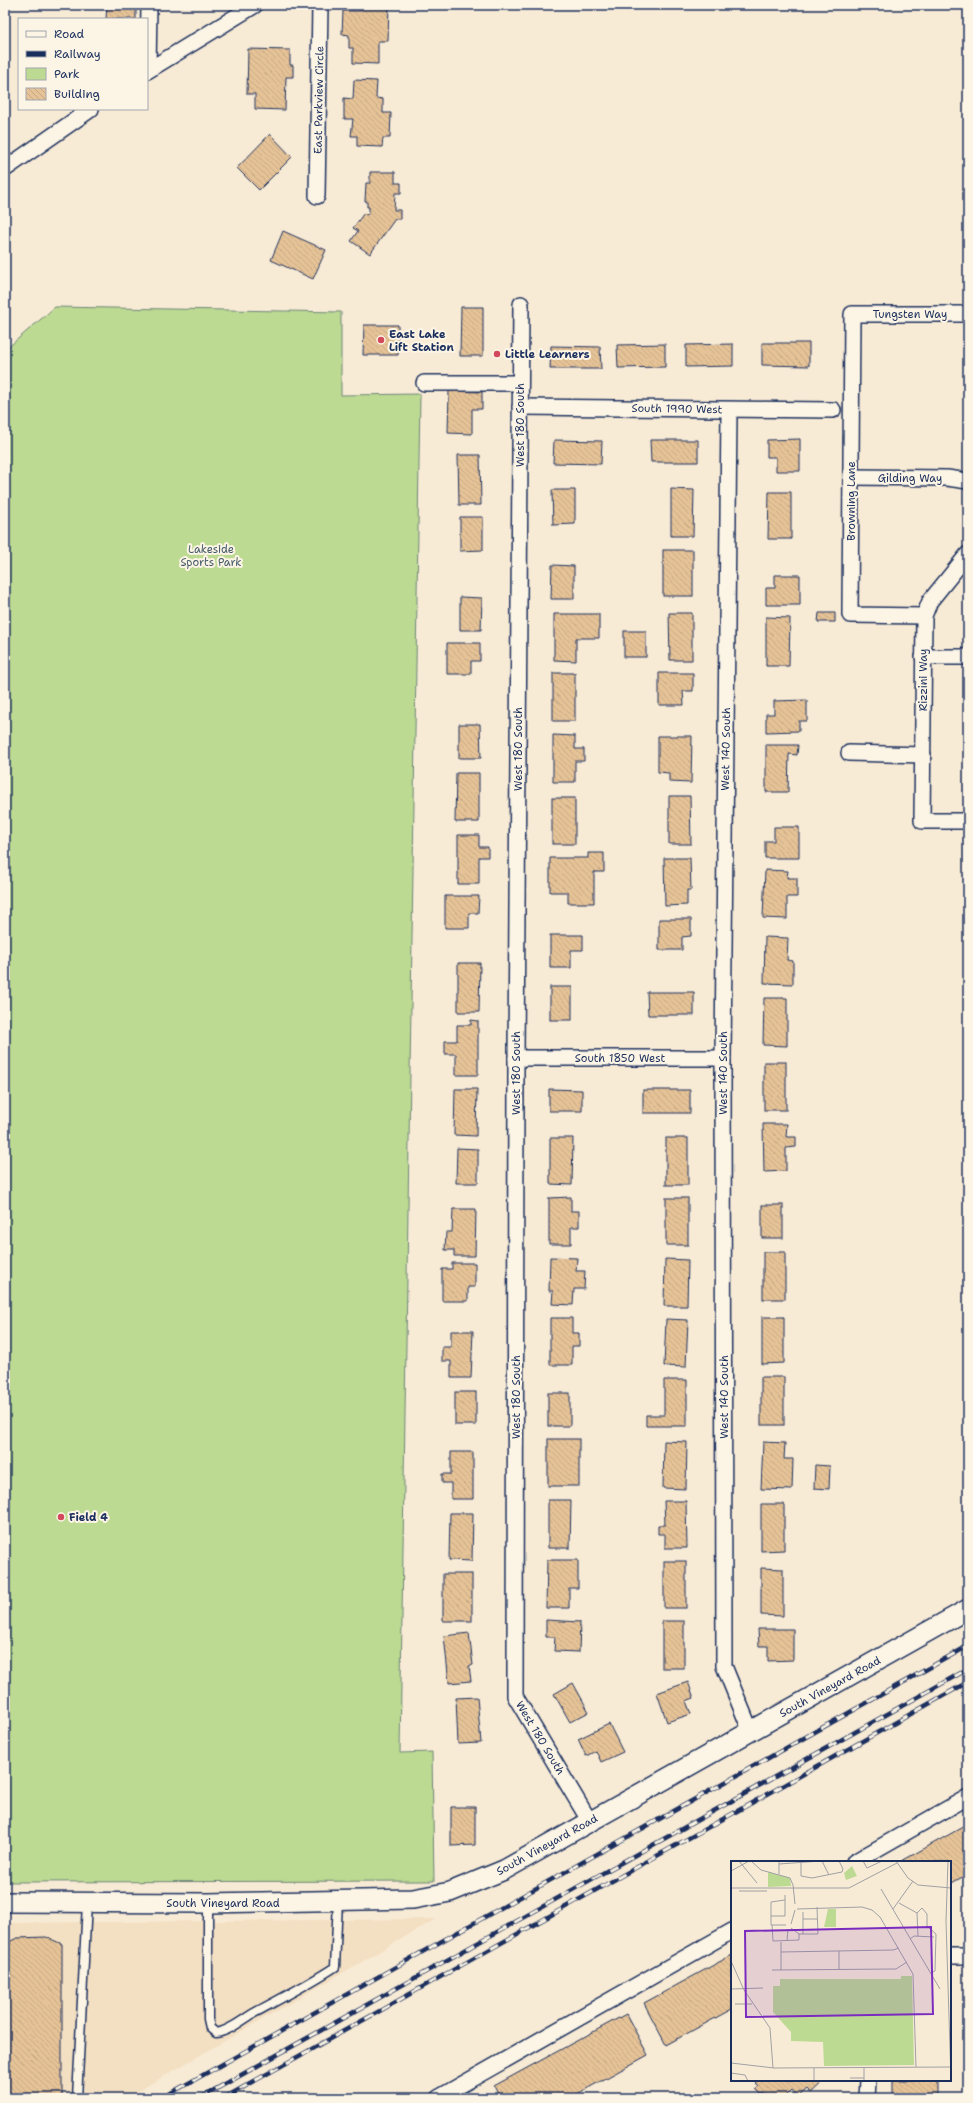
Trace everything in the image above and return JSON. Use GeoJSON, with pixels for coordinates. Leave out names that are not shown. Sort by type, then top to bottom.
{"type":"FeatureCollection","features":[{"type":"Feature","properties":{"kind":"street"},"geometry":{"type":"LineString","coordinates":[[148,71],[149,5]]}},
{"type":"Feature","properties":{"kind":"street"},"geometry":{"type":"LineString","coordinates":[[148,71],[255,5]]}},
{"type":"Feature","properties":{"kind":"street","name":"East Parkview Circle"},"geometry":{"type":"LineString","coordinates":[[317,196],[320,5]]}},
{"type":"Feature","properties":{"kind":"street"},"geometry":{"type":"LineString","coordinates":[[5,169],[90,110]]}},
{"type":"Feature","properties":{"kind":"street","name":"West 180 South"},"geometry":{"type":"LineString","coordinates":[[521,304],[516,1058],[515,1696],[590,1822]]}},
{"type":"Feature","properties":{"kind":"street","name":"Tungsten Way"},"geometry":{"type":"LineString","coordinates":[[852,314],[968,314]]}},
{"type":"Feature","properties":{"kind":"street","name":"Browning Lane"},"geometry":{"type":"LineString","coordinates":[[852,314],[850,615],[924,616]]}},
{"type":"Feature","properties":{"kind":"street"},"geometry":{"type":"LineString","coordinates":[[424,383],[520,383]]}},
{"type":"Feature","properties":{"kind":"street","name":"South 1990 West"},"geometry":{"type":"LineString","coordinates":[[520,407],[833,410]]}},
{"type":"Feature","properties":{"kind":"street","name":"West 140 South"},"geometry":{"type":"LineString","coordinates":[[729,410],[723,1058],[724,1666],[751,1732]]}},
{"type":"Feature","properties":{"kind":"street","name":"Gilding Way"},"geometry":{"type":"LineString","coordinates":[[851,478],[947,478],[968,481]]}},
{"type":"Feature","properties":{"kind":"street","name":"Rizzini Way"},"geometry":{"type":"LineString","coordinates":[[968,554],[930,601],[924,616],[922,821],[968,821]]}},
{"type":"Feature","properties":{"kind":"street"},"geometry":{"type":"LineString","coordinates":[[923,657],[968,657]]}},
{"type":"Feature","properties":{"kind":"street"},"geometry":{"type":"LineString","coordinates":[[849,753],[923,755]]}},
{"type":"Feature","properties":{"kind":"street","name":"South 1850 West"},"geometry":{"type":"LineString","coordinates":[[516,1058],[723,1058]]}},
{"type":"Feature","properties":{"kind":"street","name":"South Vineyard Road"},"geometry":{"type":"LineString","coordinates":[[5,1902],[208,1903],[338,1901],[413,1899],[450,1892],[504,1870],[968,1609]]}},
{"type":"Feature","properties":{"kind":"street"},"geometry":{"type":"LineString","coordinates":[[856,1861],[968,1797]]}},
{"type":"Feature","properties":{"kind":"street"},"geometry":{"type":"LineString","coordinates":[[438,2098],[457,2093],[731,1932]]}},
{"type":"Feature","properties":{"kind":"street"},"geometry":{"type":"LineString","coordinates":[[951,1956],[968,1956]]}},
{"type":"Feature","properties":{"kind":"street"},"geometry":{"type":"LineString","coordinates":[[867,2098],[868,2081]]}},
{"type":"Feature","properties":{"kind":"lane"},"geometry":{"type":"LineString","coordinates":[[208,1903],[208,2019],[210,2028],[216,2033],[224,2032],[253,2014],[304,1987],[335,1967],[338,1901]]}},
{"type":"Feature","properties":{"kind":"lane"},"geometry":{"type":"LineString","coordinates":[[77,2098],[87,1903]]}},
{"type":"Feature","properties":{"kind":"shaded area"},"geometry":{"type":"Polygon","coordinates":[[[436,1919],[126,2098],[5,2098],[5,1923],[436,1919]]]}},
{"type":"Feature","properties":{"kind":"green space","name":"Lakeside Sports Park"},"geometry":{"type":"Polygon","coordinates":[[[55,307],[341,312],[341,395],[420,394],[400,1753],[432,1752],[434,1881],[5,1882],[5,350],[55,307]]]}},
{"type":"Feature","properties":{"kind":"building"},"geometry":{"type":"Polygon","coordinates":[[[107,5],[136,5],[136,18],[106,18],[107,5]]]}},
{"type":"Feature","properties":{"kind":"building"},"geometry":{"type":"Polygon","coordinates":[[[361,5],[389,5],[388,41],[378,41],[378,64],[353,63],[353,48],[349,48],[349,35],[342,34],[343,11],[360,11],[361,5]]]}},
{"type":"Feature","properties":{"kind":"building"},"geometry":{"type":"Polygon","coordinates":[[[248,49],[290,50],[290,65],[293,65],[293,77],[286,77],[285,110],[255,109],[255,94],[247,94],[248,49]]]}},
{"type":"Feature","properties":{"kind":"building"},"geometry":{"type":"Polygon","coordinates":[[[354,80],[377,81],[376,98],[383,99],[383,113],[391,113],[390,138],[383,138],[382,147],[357,146],[357,136],[351,136],[353,119],[344,119],[344,98],[353,99],[354,80]]]}},
{"type":"Feature","properties":{"kind":"building"},"geometry":{"type":"Polygon","coordinates":[[[270,134],[292,157],[259,190],[237,168],[270,134]]]}},
{"type":"Feature","properties":{"kind":"building"},"geometry":{"type":"Polygon","coordinates":[[[370,172],[395,172],[395,183],[401,183],[401,193],[395,193],[394,210],[400,210],[400,219],[395,219],[370,254],[351,241],[358,231],[353,228],[364,213],[367,215],[369,212],[367,201],[365,201],[366,183],[370,183],[370,172]]]}},
{"type":"Feature","properties":{"kind":"building"},"geometry":{"type":"Polygon","coordinates":[[[283,231],[326,250],[313,279],[271,260],[283,231]]]}},
{"type":"Feature","properties":{"kind":"building"},"geometry":{"type":"Polygon","coordinates":[[[461,307],[483,307],[483,356],[460,356],[461,307]]]}},
{"type":"Feature","properties":{"kind":"building","name":"East Lake Lift Station"},"geometry":{"type":"Polygon","coordinates":[[[364,325],[398,325],[398,355],[363,355],[364,325]]]}},
{"type":"Feature","properties":{"kind":"building"},"geometry":{"type":"Polygon","coordinates":[[[762,343],[809,343],[809,366],[762,365],[762,343]]]}},
{"type":"Feature","properties":{"kind":"building"},"geometry":{"type":"Polygon","coordinates":[[[665,344],[665,367],[618,368],[617,345],[665,344]]]}},
{"type":"Feature","properties":{"kind":"building"},"geometry":{"type":"Polygon","coordinates":[[[733,344],[733,366],[686,367],[686,345],[733,344]]]}},
{"type":"Feature","properties":{"kind":"building"},"geometry":{"type":"Polygon","coordinates":[[[551,346],[600,347],[601,369],[550,369],[551,346]]]}},
{"type":"Feature","properties":{"kind":"building"},"geometry":{"type":"Polygon","coordinates":[[[449,391],[482,392],[482,409],[472,409],[472,434],[448,433],[449,391]]]}},
{"type":"Feature","properties":{"kind":"building"},"geometry":{"type":"Polygon","coordinates":[[[800,439],[800,471],[776,471],[776,457],[767,457],[767,440],[800,439]]]}},
{"type":"Feature","properties":{"kind":"building"},"geometry":{"type":"Polygon","coordinates":[[[554,440],[602,441],[601,464],[553,463],[554,440]]]}},
{"type":"Feature","properties":{"kind":"building"},"geometry":{"type":"Polygon","coordinates":[[[650,440],[698,440],[698,462],[651,462],[650,440]]]}},
{"type":"Feature","properties":{"kind":"building"},"geometry":{"type":"Polygon","coordinates":[[[458,455],[480,455],[481,505],[459,505],[458,455]]]}},
{"type":"Feature","properties":{"kind":"building"},"geometry":{"type":"Polygon","coordinates":[[[671,489],[694,490],[693,536],[671,536],[671,489]]]}},
{"type":"Feature","properties":{"kind":"building"},"geometry":{"type":"Polygon","coordinates":[[[552,490],[575,490],[575,524],[553,525],[552,490]]]}},
{"type":"Feature","properties":{"kind":"building"},"geometry":{"type":"Polygon","coordinates":[[[769,492],[791,492],[791,539],[768,539],[769,492]]]}},
{"type":"Feature","properties":{"kind":"building"},"geometry":{"type":"Polygon","coordinates":[[[460,517],[483,517],[483,550],[460,551],[460,517]]]}},
{"type":"Feature","properties":{"kind":"building"},"geometry":{"type":"Polygon","coordinates":[[[663,550],[693,550],[693,596],[663,596],[663,550]]]}},
{"type":"Feature","properties":{"kind":"building"},"geometry":{"type":"Polygon","coordinates":[[[552,565],[574,566],[574,599],[551,599],[552,565]]]}},
{"type":"Feature","properties":{"kind":"building"},"geometry":{"type":"Polygon","coordinates":[[[775,575],[800,575],[800,605],[766,605],[766,588],[775,588],[775,575]]]}},
{"type":"Feature","properties":{"kind":"building"},"geometry":{"type":"Polygon","coordinates":[[[460,597],[482,598],[481,630],[460,630],[460,597]]]}},
{"type":"Feature","properties":{"kind":"building"},"geometry":{"type":"Polygon","coordinates":[[[669,613],[692,613],[692,660],[670,660],[669,613]]]}},
{"type":"Feature","properties":{"kind":"building"},"geometry":{"type":"Polygon","coordinates":[[[819,613],[835,613],[835,622],[818,622],[819,613]]]}},
{"type":"Feature","properties":{"kind":"building"},"geometry":{"type":"Polygon","coordinates":[[[554,614],[599,614],[599,638],[576,638],[576,661],[554,660],[554,614]]]}},
{"type":"Feature","properties":{"kind":"building"},"geometry":{"type":"Polygon","coordinates":[[[766,617],[790,618],[789,666],[766,666],[766,617]]]}},
{"type":"Feature","properties":{"kind":"building"},"geometry":{"type":"Polygon","coordinates":[[[624,631],[646,631],[646,657],[624,657],[624,631]]]}},
{"type":"Feature","properties":{"kind":"building"},"geometry":{"type":"Polygon","coordinates":[[[447,643],[480,643],[480,661],[471,661],[471,674],[447,674],[447,643]]]}},
{"type":"Feature","properties":{"kind":"building"},"geometry":{"type":"Polygon","coordinates":[[[553,673],[575,673],[575,721],[553,721],[553,673]]]}},
{"type":"Feature","properties":{"kind":"building"},"geometry":{"type":"Polygon","coordinates":[[[659,673],[693,673],[693,691],[683,691],[684,705],[659,705],[659,673]]]}},
{"type":"Feature","properties":{"kind":"building"},"geometry":{"type":"Polygon","coordinates":[[[807,700],[807,721],[799,721],[799,731],[766,732],[766,714],[774,714],[774,701],[807,700]]]}},
{"type":"Feature","properties":{"kind":"building"},"geometry":{"type":"Polygon","coordinates":[[[459,724],[480,724],[481,758],[459,758],[459,724]]]}},
{"type":"Feature","properties":{"kind":"building"},"geometry":{"type":"Polygon","coordinates":[[[553,735],[575,736],[575,749],[584,749],[584,761],[575,761],[575,782],[553,782],[553,735]]]}},
{"type":"Feature","properties":{"kind":"building"},"geometry":{"type":"Polygon","coordinates":[[[658,736],[692,736],[691,783],[669,782],[669,773],[658,772],[658,736]]]}},
{"type":"Feature","properties":{"kind":"building"},"geometry":{"type":"Polygon","coordinates":[[[766,745],[798,745],[797,755],[789,754],[788,792],[766,792],[766,745]]]}},
{"type":"Feature","properties":{"kind":"building"},"geometry":{"type":"Polygon","coordinates":[[[456,773],[479,773],[479,822],[455,822],[456,773]]]}},
{"type":"Feature","properties":{"kind":"building"},"geometry":{"type":"Polygon","coordinates":[[[669,796],[690,796],[691,844],[669,844],[669,796]]]}},
{"type":"Feature","properties":{"kind":"building"},"geometry":{"type":"Polygon","coordinates":[[[552,798],[575,798],[575,844],[552,844],[552,798]]]}},
{"type":"Feature","properties":{"kind":"building"},"geometry":{"type":"Polygon","coordinates":[[[774,827],[799,827],[799,858],[765,858],[765,841],[774,841],[774,827]]]}},
{"type":"Feature","properties":{"kind":"building"},"geometry":{"type":"Polygon","coordinates":[[[458,835],[479,835],[479,847],[488,847],[488,857],[479,857],[479,884],[458,884],[458,835]]]}},
{"type":"Feature","properties":{"kind":"building"},"geometry":{"type":"Polygon","coordinates":[[[588,853],[604,853],[604,872],[594,872],[594,903],[568,903],[568,892],[550,892],[550,858],[588,858],[588,853]]]}},
{"type":"Feature","properties":{"kind":"building"},"geometry":{"type":"Polygon","coordinates":[[[664,858],[690,858],[691,890],[687,890],[687,905],[665,906],[664,858]]]}},
{"type":"Feature","properties":{"kind":"building"},"geometry":{"type":"Polygon","coordinates":[[[765,870],[788,871],[787,878],[797,878],[797,897],[787,897],[787,919],[763,918],[765,870]]]}},
{"type":"Feature","properties":{"kind":"building"},"geometry":{"type":"Polygon","coordinates":[[[445,896],[479,896],[478,913],[469,913],[469,928],[445,928],[445,896]]]}},
{"type":"Feature","properties":{"kind":"building"},"geometry":{"type":"Polygon","coordinates":[[[659,919],[691,919],[691,936],[682,937],[682,950],[659,950],[659,919]]]}},
{"type":"Feature","properties":{"kind":"building"},"geometry":{"type":"Polygon","coordinates":[[[550,935],[583,935],[583,950],[571,950],[571,968],[550,968],[550,935]]]}},
{"type":"Feature","properties":{"kind":"building"},"geometry":{"type":"Polygon","coordinates":[[[765,937],[788,938],[787,960],[793,961],[793,984],[764,983],[765,937]]]}},
{"type":"Feature","properties":{"kind":"building"},"geometry":{"type":"Polygon","coordinates":[[[458,963],[480,963],[479,1012],[458,1012],[458,963]]]}},
{"type":"Feature","properties":{"kind":"building"},"geometry":{"type":"Polygon","coordinates":[[[550,987],[572,987],[572,1020],[550,1020],[550,987]]]}},
{"type":"Feature","properties":{"kind":"building"},"geometry":{"type":"Polygon","coordinates":[[[647,992],[694,992],[694,1015],[648,1015],[647,992]]]}},
{"type":"Feature","properties":{"kind":"building"},"geometry":{"type":"Polygon","coordinates":[[[764,998],[787,998],[787,1046],[763,1045],[764,998]]]}},
{"type":"Feature","properties":{"kind":"building"},"geometry":{"type":"Polygon","coordinates":[[[471,1020],[478,1021],[478,1075],[456,1075],[456,1054],[445,1054],[445,1041],[457,1041],[457,1025],[471,1025],[471,1020]]]}},
{"type":"Feature","properties":{"kind":"building"},"geometry":{"type":"Polygon","coordinates":[[[764,1062],[786,1062],[786,1110],[764,1110],[764,1062]]]}},
{"type":"Feature","properties":{"kind":"building"},"geometry":{"type":"Polygon","coordinates":[[[455,1089],[477,1089],[476,1136],[454,1135],[455,1089]]]}},
{"type":"Feature","properties":{"kind":"building"},"geometry":{"type":"Polygon","coordinates":[[[549,1089],[582,1090],[582,1111],[549,1111],[549,1089]]]}},
{"type":"Feature","properties":{"kind":"building"},"geometry":{"type":"Polygon","coordinates":[[[643,1090],[690,1090],[690,1113],[643,1113],[643,1090]]]}},
{"type":"Feature","properties":{"kind":"building"},"geometry":{"type":"Polygon","coordinates":[[[763,1124],[787,1124],[786,1137],[796,1137],[796,1147],[786,1148],[786,1171],[764,1172],[763,1124]]]}},
{"type":"Feature","properties":{"kind":"building"},"geometry":{"type":"Polygon","coordinates":[[[550,1138],[573,1138],[572,1185],[550,1184],[550,1138]]]}},
{"type":"Feature","properties":{"kind":"building"},"geometry":{"type":"Polygon","coordinates":[[[666,1138],[688,1138],[688,1185],[666,1185],[666,1138]]]}},
{"type":"Feature","properties":{"kind":"building"},"geometry":{"type":"Polygon","coordinates":[[[457,1148],[478,1149],[478,1183],[456,1183],[457,1148]]]}},
{"type":"Feature","properties":{"kind":"building"},"geometry":{"type":"Polygon","coordinates":[[[571,1197],[571,1211],[579,1211],[579,1227],[571,1227],[571,1244],[549,1244],[549,1198],[571,1197]]]}},
{"type":"Feature","properties":{"kind":"building"},"geometry":{"type":"Polygon","coordinates":[[[666,1198],[688,1198],[688,1245],[666,1245],[666,1198]]]}},
{"type":"Feature","properties":{"kind":"building"},"geometry":{"type":"Polygon","coordinates":[[[762,1205],[783,1205],[783,1238],[762,1238],[762,1205]]]}},
{"type":"Feature","properties":{"kind":"building"},"geometry":{"type":"Polygon","coordinates":[[[453,1209],[476,1209],[475,1256],[454,1256],[454,1250],[445,1250],[446,1232],[452,1232],[453,1209]]]}},
{"type":"Feature","properties":{"kind":"building"},"geometry":{"type":"Polygon","coordinates":[[[763,1252],[785,1252],[785,1299],[763,1299],[763,1252]]]}},
{"type":"Feature","properties":{"kind":"building"},"geometry":{"type":"Polygon","coordinates":[[[550,1257],[577,1258],[576,1271],[585,1271],[584,1289],[574,1289],[573,1305],[552,1304],[553,1291],[549,1291],[550,1257]]]}},
{"type":"Feature","properties":{"kind":"building"},"geometry":{"type":"Polygon","coordinates":[[[665,1259],[688,1260],[687,1306],[664,1306],[665,1259]]]}},
{"type":"Feature","properties":{"kind":"building"},"geometry":{"type":"Polygon","coordinates":[[[452,1263],[475,1263],[475,1287],[468,1287],[468,1301],[442,1301],[442,1269],[452,1269],[452,1263]]]}},
{"type":"Feature","properties":{"kind":"building"},"geometry":{"type":"Polygon","coordinates":[[[762,1317],[784,1317],[784,1363],[762,1364],[762,1317]]]}},
{"type":"Feature","properties":{"kind":"building"},"geometry":{"type":"Polygon","coordinates":[[[550,1318],[572,1318],[572,1333],[579,1333],[579,1346],[572,1346],[572,1365],[550,1365],[550,1318]]]}},
{"type":"Feature","properties":{"kind":"building"},"geometry":{"type":"Polygon","coordinates":[[[666,1319],[688,1320],[686,1367],[664,1366],[666,1319]]]}},
{"type":"Feature","properties":{"kind":"building"},"geometry":{"type":"Polygon","coordinates":[[[451,1331],[473,1331],[471,1378],[451,1378],[451,1361],[442,1361],[442,1347],[451,1347],[451,1331]]]}},
{"type":"Feature","properties":{"kind":"building"},"geometry":{"type":"Polygon","coordinates":[[[761,1377],[784,1377],[784,1425],[761,1425],[761,1377]]]}},
{"type":"Feature","properties":{"kind":"building"},"geometry":{"type":"Polygon","coordinates":[[[664,1380],[687,1380],[687,1426],[646,1426],[646,1415],[664,1415],[664,1380]]]}},
{"type":"Feature","properties":{"kind":"building"},"geometry":{"type":"Polygon","coordinates":[[[455,1392],[476,1392],[476,1425],[455,1425],[455,1392]]]}},
{"type":"Feature","properties":{"kind":"building"},"geometry":{"type":"Polygon","coordinates":[[[548,1393],[570,1393],[570,1426],[548,1426],[548,1393]]]}},
{"type":"Feature","properties":{"kind":"building"},"geometry":{"type":"Polygon","coordinates":[[[548,1439],[579,1439],[579,1486],[548,1486],[548,1439]]]}},
{"type":"Feature","properties":{"kind":"building"},"geometry":{"type":"Polygon","coordinates":[[[664,1441],[687,1442],[686,1489],[663,1488],[664,1441]]]}},
{"type":"Feature","properties":{"kind":"building"},"geometry":{"type":"Polygon","coordinates":[[[763,1442],[785,1443],[784,1459],[793,1459],[792,1490],[761,1489],[763,1442]]]}},
{"type":"Feature","properties":{"kind":"building"},"geometry":{"type":"Polygon","coordinates":[[[451,1452],[473,1452],[473,1499],[451,1499],[451,1483],[442,1483],[442,1474],[451,1474],[451,1452]]]}},
{"type":"Feature","properties":{"kind":"building"},"geometry":{"type":"Polygon","coordinates":[[[815,1465],[830,1466],[829,1489],[814,1488],[815,1465]]]}},
{"type":"Feature","properties":{"kind":"building"},"geometry":{"type":"Polygon","coordinates":[[[548,1500],[571,1500],[570,1548],[548,1548],[548,1500]]]}},
{"type":"Feature","properties":{"kind":"building"},"geometry":{"type":"Polygon","coordinates":[[[664,1501],[686,1501],[687,1548],[665,1548],[665,1534],[658,1534],[658,1525],[665,1525],[664,1501]]]}},
{"type":"Feature","properties":{"kind":"building"},"geometry":{"type":"Polygon","coordinates":[[[761,1504],[784,1504],[784,1550],[761,1551],[761,1504]]]}},
{"type":"Feature","properties":{"kind":"building"},"geometry":{"type":"Polygon","coordinates":[[[450,1513],[473,1513],[472,1561],[449,1560],[450,1513]]]}},
{"type":"Feature","properties":{"kind":"building"},"geometry":{"type":"Polygon","coordinates":[[[547,1560],[578,1560],[578,1588],[569,1588],[569,1608],[546,1608],[547,1560]]]}},
{"type":"Feature","properties":{"kind":"building"},"geometry":{"type":"Polygon","coordinates":[[[664,1561],[686,1561],[686,1608],[664,1608],[664,1561]]]}},
{"type":"Feature","properties":{"kind":"building"},"geometry":{"type":"Polygon","coordinates":[[[761,1568],[783,1569],[783,1616],[761,1615],[761,1568]]]}},
{"type":"Feature","properties":{"kind":"building"},"geometry":{"type":"Polygon","coordinates":[[[443,1574],[472,1574],[472,1621],[443,1621],[443,1574]]]}},
{"type":"Feature","properties":{"kind":"building"},"geometry":{"type":"Polygon","coordinates":[[[546,1620],[580,1622],[579,1652],[554,1651],[555,1637],[546,1637],[546,1620]]]}},
{"type":"Feature","properties":{"kind":"building"},"geometry":{"type":"Polygon","coordinates":[[[662,1621],[684,1621],[684,1668],[662,1668],[662,1621]]]}},
{"type":"Feature","properties":{"kind":"building"},"geometry":{"type":"Polygon","coordinates":[[[758,1629],[793,1629],[793,1660],[768,1661],[768,1646],[759,1646],[758,1629]]]}},
{"type":"Feature","properties":{"kind":"building"},"geometry":{"type":"Polygon","coordinates":[[[469,1633],[473,1665],[469,1666],[471,1681],[449,1683],[444,1636],[469,1633]]]}},
{"type":"Feature","properties":{"kind":"building"},"geometry":{"type":"Polygon","coordinates":[[[688,1682],[694,1698],[686,1701],[691,1714],[667,1722],[657,1693],[688,1682]]]}},
{"type":"Feature","properties":{"kind":"building"},"geometry":{"type":"Polygon","coordinates":[[[573,1683],[589,1712],[570,1722],[554,1694],[573,1683]]]}},
{"type":"Feature","properties":{"kind":"building"},"geometry":{"type":"Polygon","coordinates":[[[477,1697],[481,1743],[458,1744],[456,1698],[477,1697]]]}},
{"type":"Feature","properties":{"kind":"building"},"geometry":{"type":"Polygon","coordinates":[[[609,1724],[623,1752],[601,1762],[596,1751],[586,1756],[578,1739],[609,1724]]]}},
{"type":"Feature","properties":{"kind":"building"},"geometry":{"type":"Polygon","coordinates":[[[451,1807],[475,1807],[475,1845],[451,1846],[451,1807]]]}},
{"type":"Feature","properties":{"kind":"building"},"geometry":{"type":"Polygon","coordinates":[[[968,1824],[968,1874],[951,1883],[951,1861],[902,1861],[968,1824]]]}},
{"type":"Feature","properties":{"kind":"building"},"geometry":{"type":"Polygon","coordinates":[[[46,1937],[62,1944],[62,2098],[5,2098],[5,1944],[17,1938],[46,1937]]]}},
{"type":"Feature","properties":{"kind":"building"},"geometry":{"type":"Polygon","coordinates":[[[731,1956],[731,2010],[666,2045],[644,2003],[731,1956]]]}},
{"type":"Feature","properties":{"kind":"building"},"geometry":{"type":"Polygon","coordinates":[[[966,1974],[968,1974],[968,2021],[966,2021],[966,1974]]]}},
{"type":"Feature","properties":{"kind":"building"},"geometry":{"type":"Polygon","coordinates":[[[626,2014],[648,2055],[570,2098],[500,2098],[494,2086],[626,2014]]]}},
{"type":"Feature","properties":{"kind":"building"},"geometry":{"type":"Polygon","coordinates":[[[757,2081],[824,2081],[811,2093],[807,2089],[798,2097],[792,2090],[784,2098],[782,2096],[780,2098],[769,2098],[764,2093],[762,2095],[756,2089],[759,2087],[755,2083],[757,2081]]]}},
{"type":"Feature","properties":{"kind":"building"},"geometry":{"type":"Polygon","coordinates":[[[893,2081],[937,2081],[937,2098],[893,2098],[893,2081]]]}},
{"type":"Feature","properties":{"kind":"railway"},"geometry":{"type":"LineString","coordinates":[[162,2098],[968,1646]]}},
{"type":"Feature","properties":{"kind":"railway"},"geometry":{"type":"LineString","coordinates":[[200,2098],[968,1669]]}},
{"type":"Feature","properties":{"kind":"railway"},"geometry":{"type":"LineString","coordinates":[[224,2098],[968,1682]]}},
{"type":"Feature","properties":{"kind":"place","name":"East Lake Lift Station"},"geometry":{"type":"Point","coordinates":[381,340]}},
{"type":"Feature","properties":{"kind":"place","name":"Little Learners"},"geometry":{"type":"Point","coordinates":[497,354]}},
{"type":"Feature","properties":{"kind":"place","name":"Field 4"},"geometry":{"type":"Point","coordinates":[61,1517]}}]}
